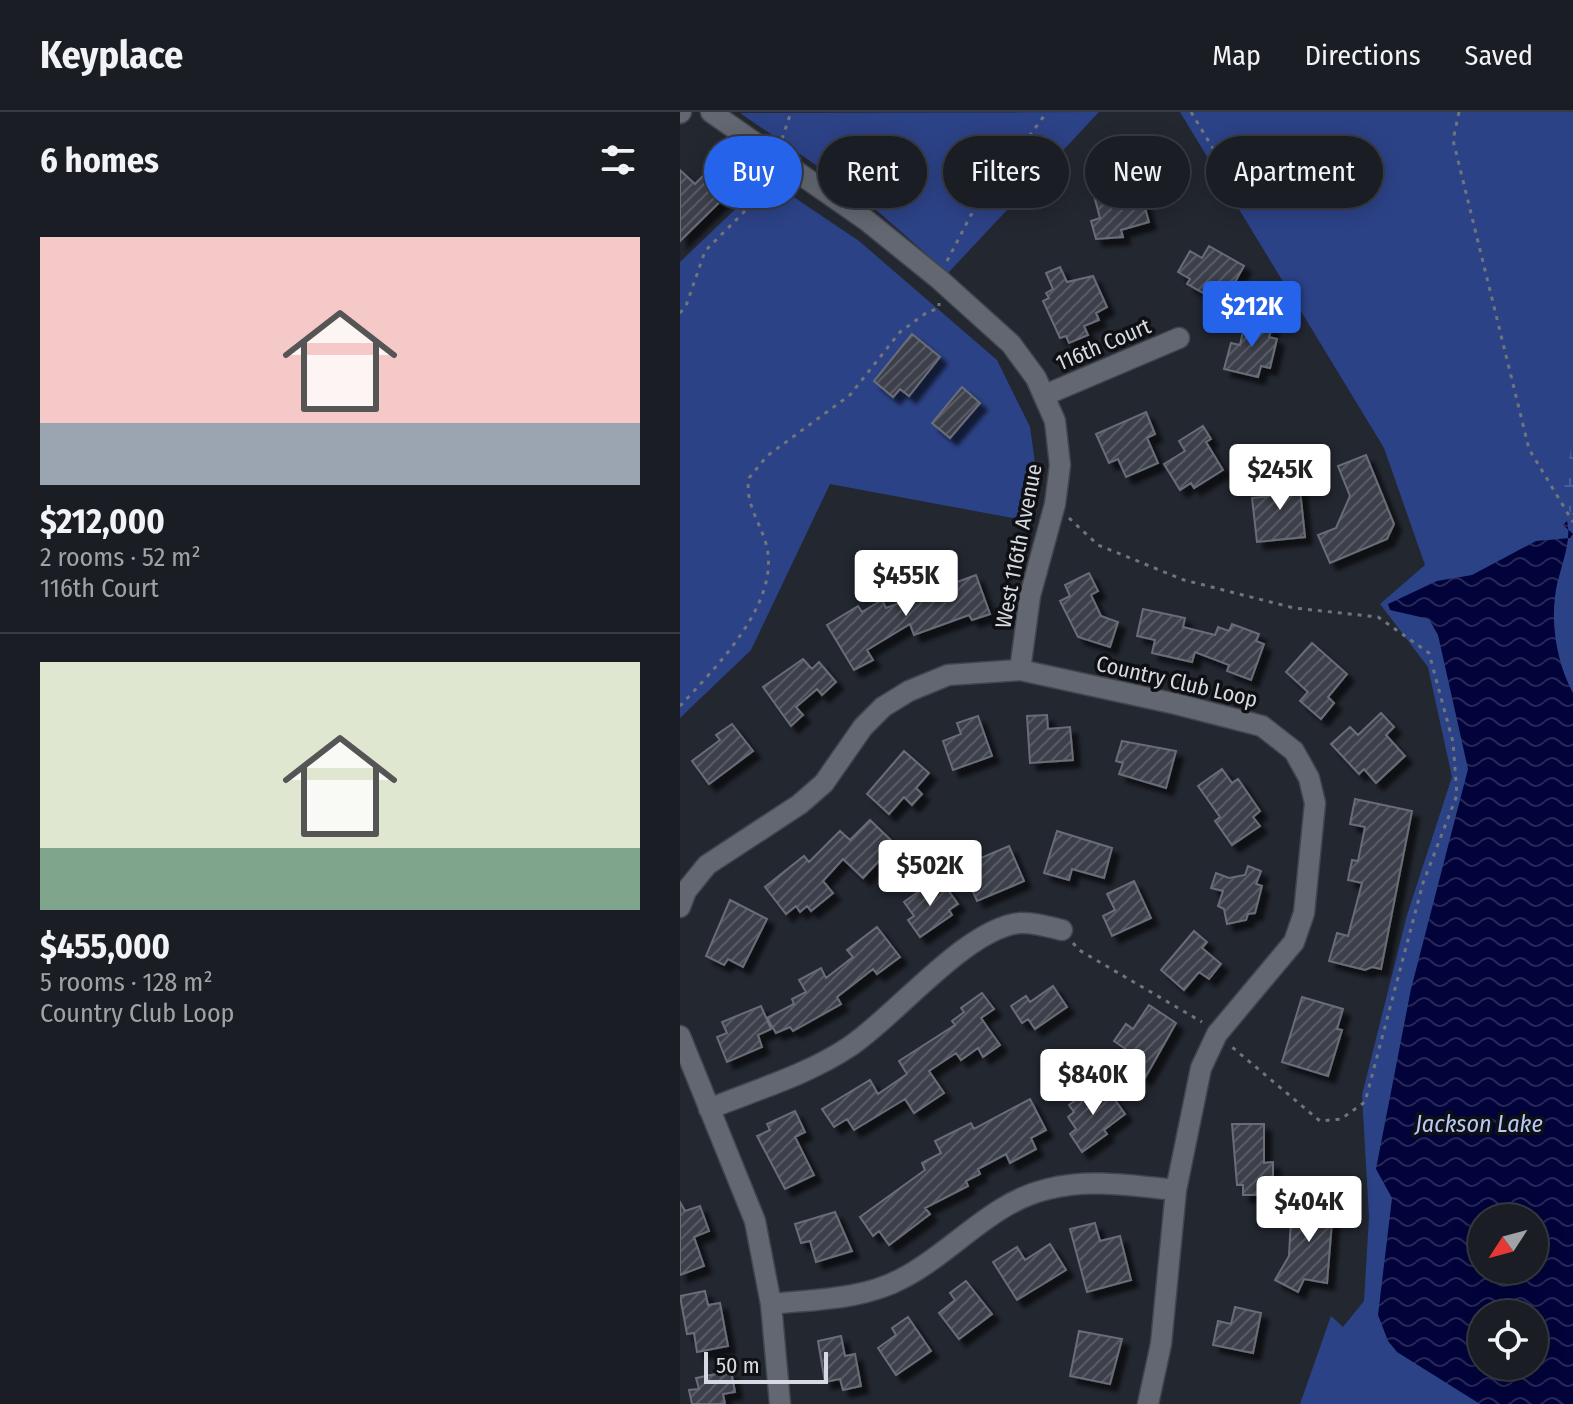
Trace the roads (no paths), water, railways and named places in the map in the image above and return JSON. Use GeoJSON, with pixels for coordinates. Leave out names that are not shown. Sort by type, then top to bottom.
{"type":"FeatureCollection","features":[{"type":"Feature","properties":{"kind":"street","name":"West 116th Avenue"},"geometry":{"type":"LineString","coordinates":[[711,112],[866,220],[939,279],[1011,344],[1045,395],[1059,443],[1058,486],[1030,596],[1020,670]]}},
{"type":"Feature","properties":{"kind":"street","name":"116th Court"},"geometry":{"type":"LineString","coordinates":[[1045,395],[1179,338]]}},
{"type":"Feature","properties":{"kind":"street","name":"Country Club Loop"},"geometry":{"type":"LineString","coordinates":[[680,907],[686,891],[707,865],[812,794],[834,770],[872,716],[895,698],[948,675],[1020,670],[1262,726],[1294,751],[1314,791],[1315,830],[1309,884],[1294,942],[1236,1010],[1205,1057],[1176,1190],[1161,1344],[1148,1404]]}},
{"type":"Feature","properties":{"kind":"street"},"geometry":{"type":"LineString","coordinates":[[709,1109],[846,1049],[896,1012],[950,960],[1002,929],[1022,923],[1062,930]]}},
{"type":"Feature","properties":{"kind":"street"},"geometry":{"type":"LineString","coordinates":[[680,1036],[755,1221],[771,1304],[774,1372],[780,1404]]}},
{"type":"Feature","properties":{"kind":"street"},"geometry":{"type":"LineString","coordinates":[[771,1304],[850,1296],[885,1286],[920,1268],[1002,1208],[1048,1189],[1081,1183],[1176,1190]]}},
{"type":"Feature","properties":{"kind":"water","name":"Jackson Lake"},"geometry":{"type":"Polygon","coordinates":[[[1568,538],[1556,588],[1554,621],[1560,658],[1573,693],[1573,1404],[1480,1404],[1397,1352],[1388,1341],[1378,1315],[1392,1198],[1376,1169],[1411,989],[1468,769],[1438,635],[1429,619],[1390,610],[1388,604],[1437,581],[1472,575],[1536,541],[1568,538]]]}}]}
